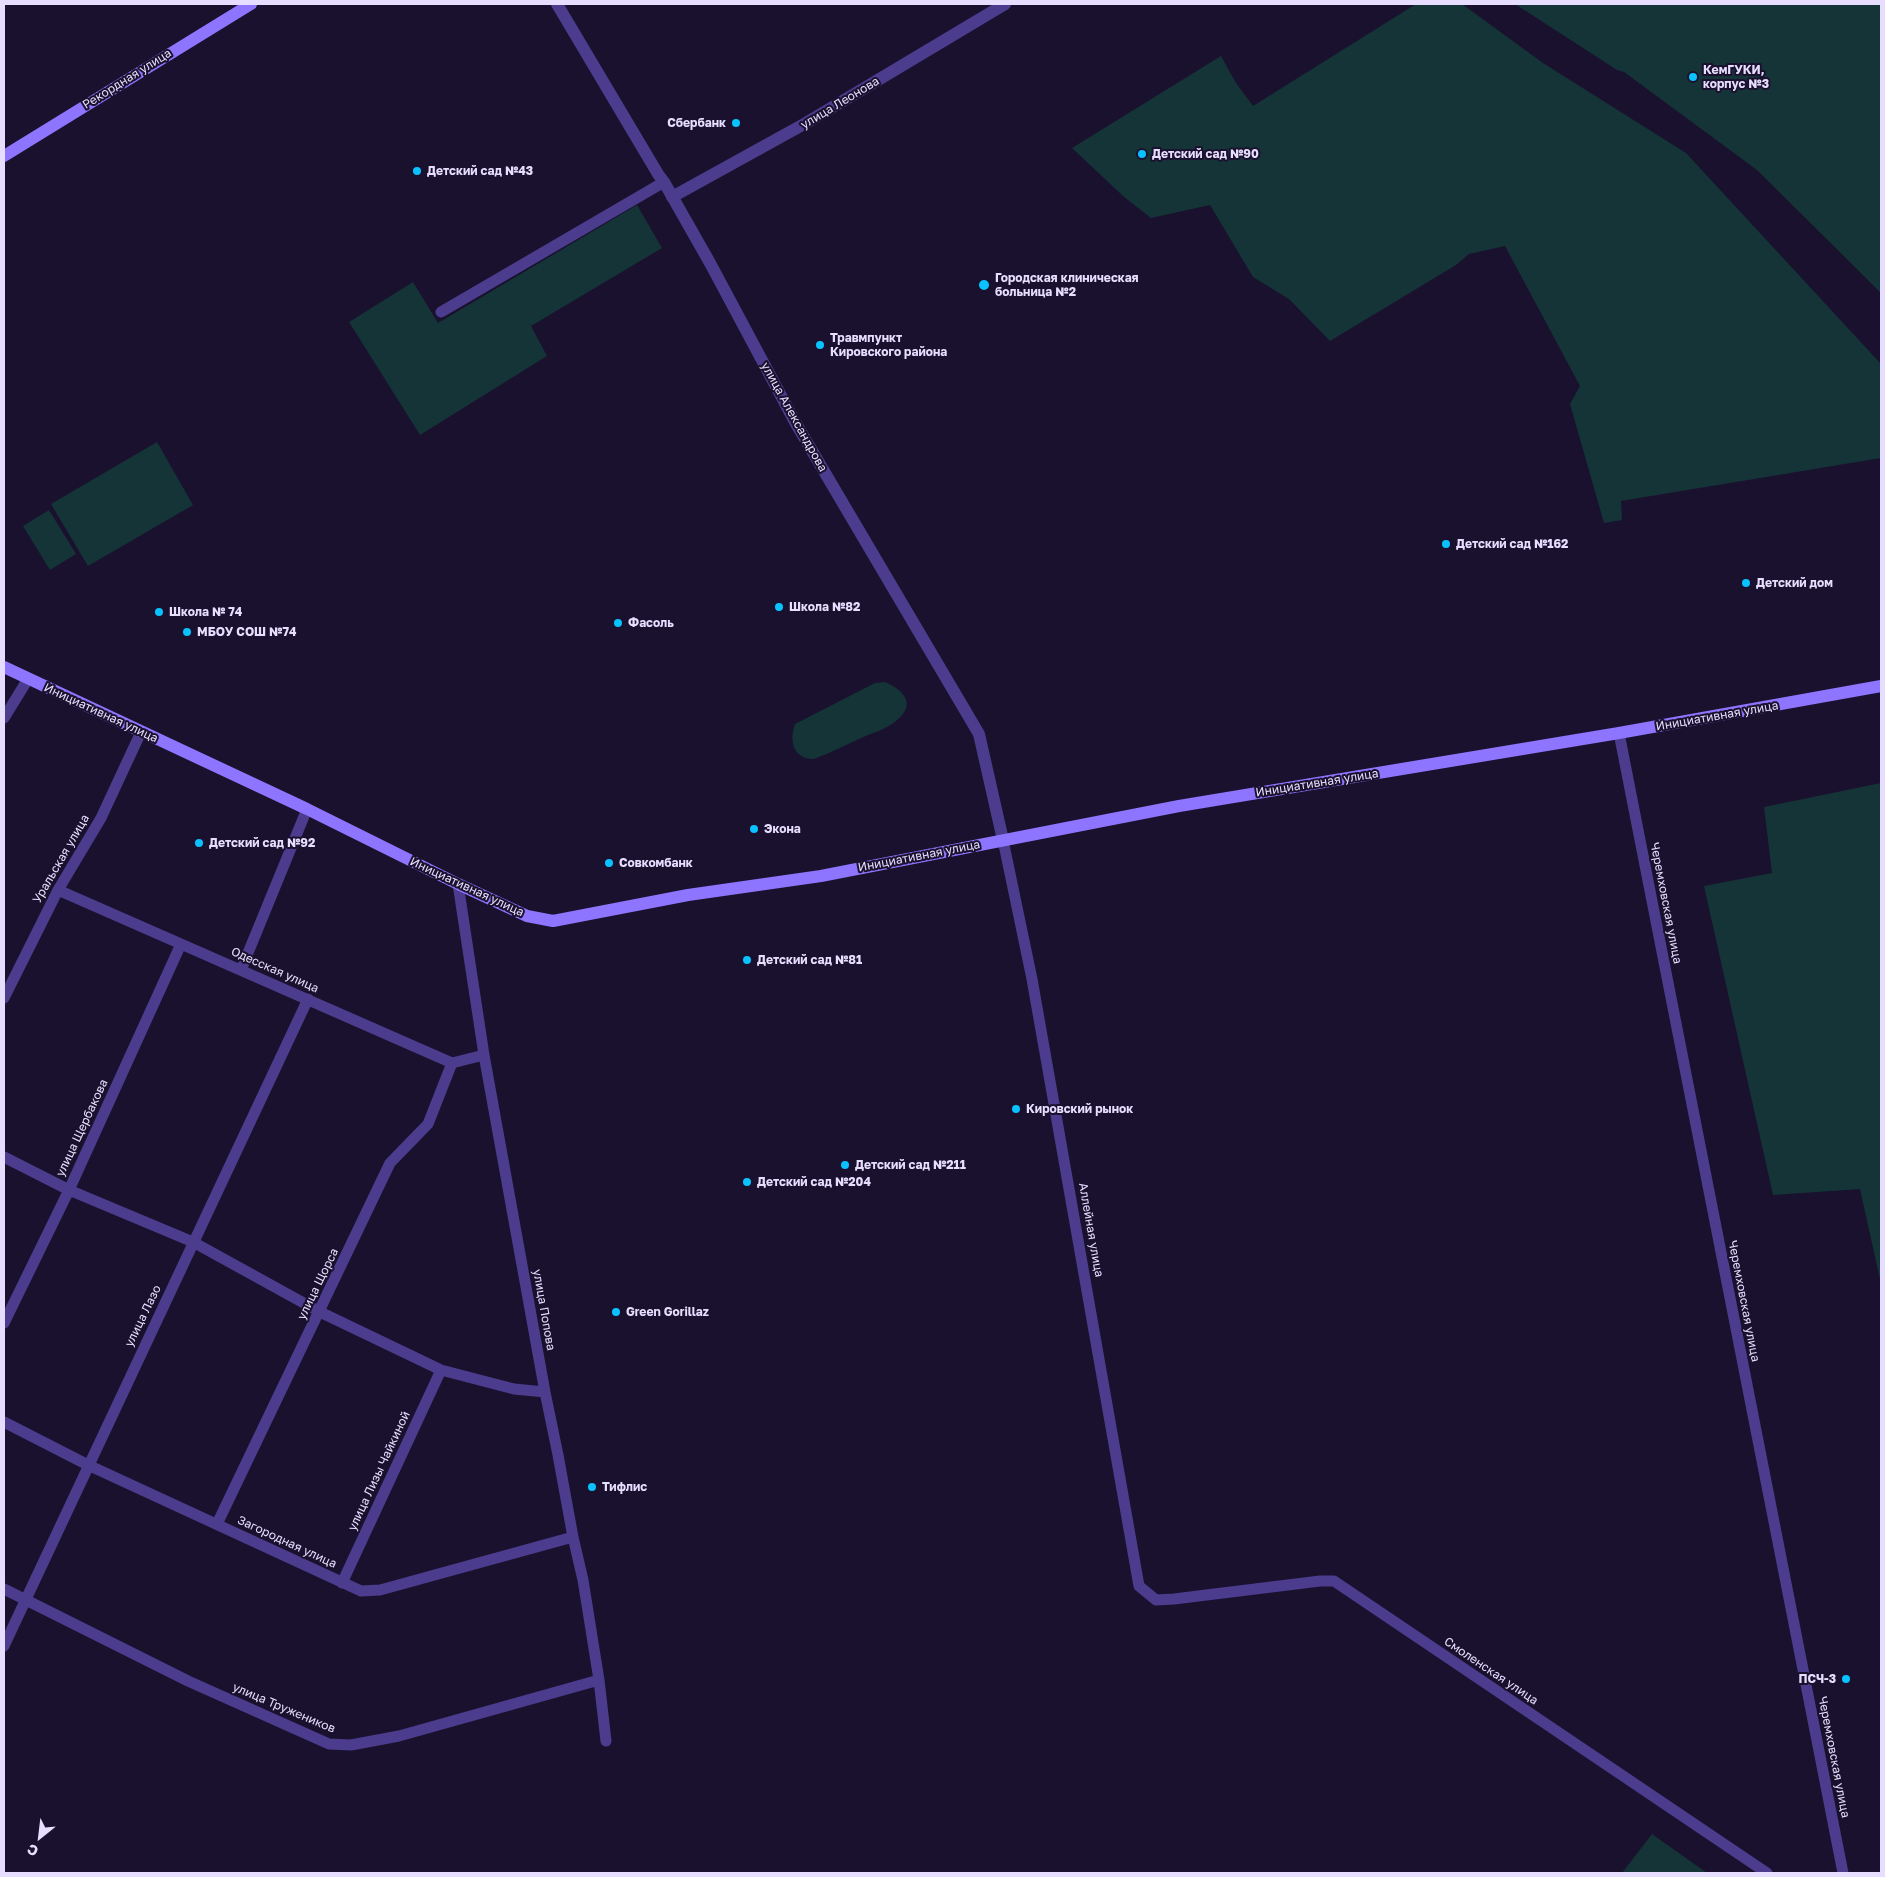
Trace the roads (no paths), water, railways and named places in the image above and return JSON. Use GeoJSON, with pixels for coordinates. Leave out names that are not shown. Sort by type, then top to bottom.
{"type":"FeatureCollection","features":[{"type":"Feature","properties":{"kind":"main road","name":"Рекордная улица"},"geometry":{"type":"LineString","coordinates":[[4,156],[251,4]]}},
{"type":"Feature","properties":{"kind":"main road","name":"Инициативная улица"},"geometry":{"type":"LineString","coordinates":[[4,668],[307,809],[527,916],[553,921],[688,895],[821,876],[1179,806],[1619,733],[1881,686]]}},
{"type":"Feature","properties":{"kind":"street","name":"улица Александрова"},"geometry":{"type":"LineString","coordinates":[[557,4],[664,182],[710,263],[795,422],[979,734],[1003,840]]}},
{"type":"Feature","properties":{"kind":"street","name":"улица Леонова"},"geometry":{"type":"LineString","coordinates":[[672,197],[806,123],[1005,4]]}},
{"type":"Feature","properties":{"kind":"street"},"geometry":{"type":"LineString","coordinates":[[441,312],[664,182]]}},
{"type":"Feature","properties":{"kind":"street"},"geometry":{"type":"LineString","coordinates":[[4,718],[28,679]]}},
{"type":"Feature","properties":{"kind":"street","name":"Уральская улица"},"geometry":{"type":"LineString","coordinates":[[4,998],[58,890],[101,818],[141,732]]}},
{"type":"Feature","properties":{"kind":"street","name":"Черемховская улица"},"geometry":{"type":"LineString","coordinates":[[1619,733],[1843,1873]]}},
{"type":"Feature","properties":{"kind":"street"},"geometry":{"type":"LineString","coordinates":[[241,970],[307,809]]}},
{"type":"Feature","properties":{"kind":"street","name":"Аллейная улица"},"geometry":{"type":"LineString","coordinates":[[1003,840],[1037,1007],[1139,1586],[1156,1600],[1174,1599]]}},
{"type":"Feature","properties":{"kind":"street","name":"улица Попова"},"geometry":{"type":"LineString","coordinates":[[458,884],[484,1055],[545,1392],[583,1580],[599,1680],[606,1741]]}},
{"type":"Feature","properties":{"kind":"street","name":"Одесская улица"},"geometry":{"type":"LineString","coordinates":[[58,890],[452,1063]]}},
{"type":"Feature","properties":{"kind":"street","name":"улица Щербакова"},"geometry":{"type":"LineString","coordinates":[[4,1323],[69,1190],[182,944]]}},
{"type":"Feature","properties":{"kind":"street","name":"улица Лазо"},"geometry":{"type":"LineString","coordinates":[[4,1646],[308,999]]}},
{"type":"Feature","properties":{"kind":"street"},"geometry":{"type":"LineString","coordinates":[[452,1063],[484,1055]]}},
{"type":"Feature","properties":{"kind":"street","name":"улица Щорса"},"geometry":{"type":"LineString","coordinates":[[217,1524],[390,1163],[428,1124],[452,1063]]}},
{"type":"Feature","properties":{"kind":"street"},"geometry":{"type":"LineString","coordinates":[[4,1157],[69,1190],[193,1242],[320,1312],[441,1370],[514,1389],[545,1392]]}},
{"type":"Feature","properties":{"kind":"street","name":"улица Лизы Чайкиной"},"geometry":{"type":"LineString","coordinates":[[342,1583],[441,1370]]}},
{"type":"Feature","properties":{"kind":"street","name":"Загородная улица"},"geometry":{"type":"LineString","coordinates":[[4,1422],[88,1465],[342,1583],[361,1590],[380,1590],[573,1537]]}},
{"type":"Feature","properties":{"kind":"street","name":"Смоленская улица"},"geometry":{"type":"LineString","coordinates":[[1174,1599],[1320,1581],[1334,1581],[1768,1873]]}},
{"type":"Feature","properties":{"kind":"street","name":"улица Тружеников"},"geometry":{"type":"LineString","coordinates":[[4,1589],[188,1681],[329,1744],[351,1746],[399,1736],[599,1680]]}},
{"type":"Feature","properties":{"kind":"place","name":"КемГУКИ, корпус №3"},"geometry":{"type":"Point","coordinates":[1693,77]}},
{"type":"Feature","properties":{"kind":"place","name":"Сбербанк"},"geometry":{"type":"Point","coordinates":[736,123]}},
{"type":"Feature","properties":{"kind":"place","name":"Детский сад №90"},"geometry":{"type":"Point","coordinates":[1142,154]}},
{"type":"Feature","properties":{"kind":"place","name":"Детский сад №43"},"geometry":{"type":"Point","coordinates":[417,171]}},
{"type":"Feature","properties":{"kind":"place","name":"Городская клиническая больница №2"},"geometry":{"type":"Point","coordinates":[984,285]}},
{"type":"Feature","properties":{"kind":"place","name":"Травмпункт Кировского района"},"geometry":{"type":"Point","coordinates":[820,345]}},
{"type":"Feature","properties":{"kind":"place","name":"Детский сад №162"},"geometry":{"type":"Point","coordinates":[1446,544]}},
{"type":"Feature","properties":{"kind":"place","name":"Детский дом"},"geometry":{"type":"Point","coordinates":[1746,583]}},
{"type":"Feature","properties":{"kind":"place","name":"Школа №82"},"geometry":{"type":"Point","coordinates":[779,607]}},
{"type":"Feature","properties":{"kind":"place","name":"Школа № 74"},"geometry":{"type":"Point","coordinates":[159,612]}},
{"type":"Feature","properties":{"kind":"place","name":"Фасоль"},"geometry":{"type":"Point","coordinates":[618,623]}},
{"type":"Feature","properties":{"kind":"place","name":"МБОУ СОШ №74"},"geometry":{"type":"Point","coordinates":[187,632]}},
{"type":"Feature","properties":{"kind":"place","name":"Экона"},"geometry":{"type":"Point","coordinates":[754,829]}},
{"type":"Feature","properties":{"kind":"place","name":"Детский сад №92"},"geometry":{"type":"Point","coordinates":[199,843]}},
{"type":"Feature","properties":{"kind":"place","name":"Совкомбанк"},"geometry":{"type":"Point","coordinates":[609,863]}},
{"type":"Feature","properties":{"kind":"place","name":"Детский сад №81"},"geometry":{"type":"Point","coordinates":[747,960]}},
{"type":"Feature","properties":{"kind":"place","name":"Кировский рынок"},"geometry":{"type":"Point","coordinates":[1016,1109]}},
{"type":"Feature","properties":{"kind":"place","name":"Детский сад №211"},"geometry":{"type":"Point","coordinates":[845,1165]}},
{"type":"Feature","properties":{"kind":"place","name":"Детский сад №204"},"geometry":{"type":"Point","coordinates":[747,1182]}},
{"type":"Feature","properties":{"kind":"place","name":"Green Gorillaz"},"geometry":{"type":"Point","coordinates":[616,1312]}},
{"type":"Feature","properties":{"kind":"place","name":"Тифлис"},"geometry":{"type":"Point","coordinates":[592,1487]}},
{"type":"Feature","properties":{"kind":"place","name":"ПСЧ-3"},"geometry":{"type":"Point","coordinates":[1846,1679]}}]}
